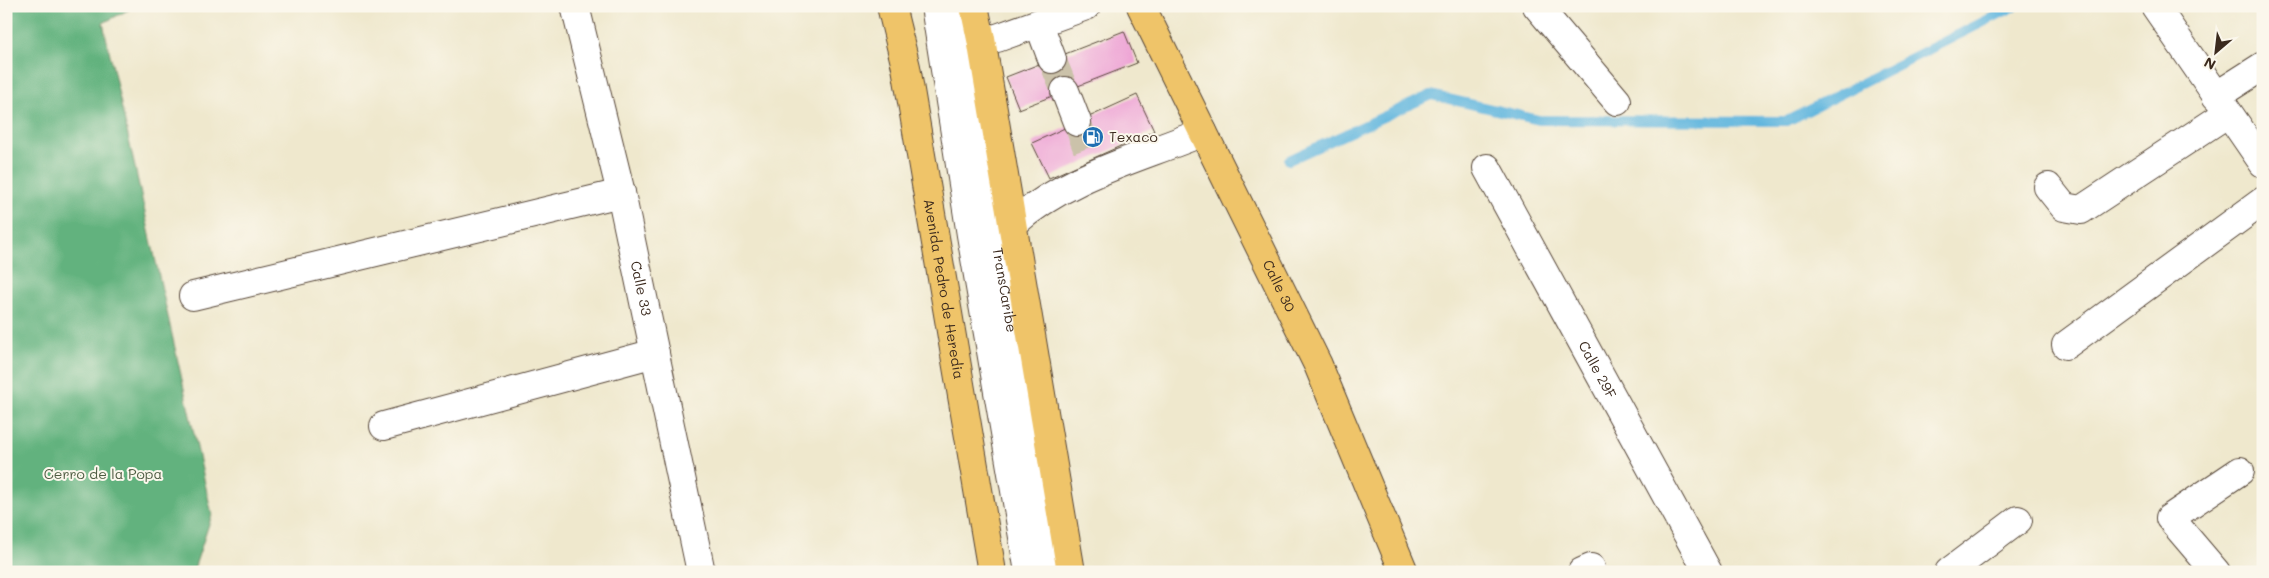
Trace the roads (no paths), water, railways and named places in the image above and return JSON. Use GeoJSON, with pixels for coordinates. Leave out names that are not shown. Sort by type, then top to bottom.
{"type":"FeatureCollection","features":[{"type":"Feature","properties":{"kind":"main road","name":"Avenida Pedro de Heredia"},"geometry":{"type":"LineString","coordinates":[[891,6],[906,67],[992,572]]}},
{"type":"Feature","properties":{"kind":"main road"},"geometry":{"type":"LineString","coordinates":[[974,6],[1013,224],[1071,572]]}},
{"type":"Feature","properties":{"kind":"main road","name":"Calle 30"},"geometry":{"type":"LineString","coordinates":[[1141,6],[1318,366],[1404,572]]}},
{"type":"Feature","properties":{"kind":"street","name":"Calle 33"},"geometry":{"type":"LineString","coordinates":[[575,6],[621,193],[701,572]]}},
{"type":"Feature","properties":{"kind":"street","name":"TransCaribe"},"geometry":{"type":"LineString","coordinates":[[935,6],[971,235],[1029,572]]}},
{"type":"Feature","properties":{"kind":"street","name":"TransCaribe"},"geometry":{"type":"LineString","coordinates":[[956,6],[1053,572]]}},
{"type":"Feature","properties":{"kind":"street"},"geometry":{"type":"LineString","coordinates":[[1537,6],[1616,101]]}},
{"type":"Feature","properties":{"kind":"street"},"geometry":{"type":"LineString","coordinates":[[2155,6],[2263,163]]}},
{"type":"Feature","properties":{"kind":"street"},"geometry":{"type":"LineString","coordinates":[[981,39],[997,38],[1082,7]]}},
{"type":"Feature","properties":{"kind":"street"},"geometry":{"type":"LineString","coordinates":[[1039,24],[1052,59]]}},
{"type":"Feature","properties":{"kind":"street"},"geometry":{"type":"LineString","coordinates":[[2048,187],[2064,206],[2081,210],[2222,105],[2263,66]]}},
{"type":"Feature","properties":{"kind":"street"},"geometry":{"type":"LineString","coordinates":[[1065,91],[1077,122]]}},
{"type":"Feature","properties":{"kind":"street"},"geometry":{"type":"LineString","coordinates":[[1013,224],[1045,198],[1094,166],[1202,132]]}},
{"type":"Feature","properties":{"kind":"street","name":"Calle 29F"},"geometry":{"type":"LineString","coordinates":[[1487,168],[1708,572]]}},
{"type":"Feature","properties":{"kind":"street"},"geometry":{"type":"LineString","coordinates":[[193,296],[621,193]]}},
{"type":"Feature","properties":{"kind":"street"},"geometry":{"type":"LineString","coordinates":[[2066,345],[2263,201]]}},
{"type":"Feature","properties":{"kind":"street"},"geometry":{"type":"LineString","coordinates":[[384,426],[655,352]]}},
{"type":"Feature","properties":{"kind":"street"},"geometry":{"type":"LineString","coordinates":[[2216,572],[2170,518],[2240,470]]}},
{"type":"Feature","properties":{"kind":"street"},"geometry":{"type":"LineString","coordinates":[[1949,572],[2018,520]]}},
{"type":"Feature","properties":{"kind":"waterway"},"geometry":{"type":"LineString","coordinates":[[1289,160],[1431,95],[1539,120],[1787,121],[2015,6]]}},
{"type":"Feature","properties":{"kind":"tunnel"},"geometry":{"type":"LineString","coordinates":[[1052,59],[1065,91]]}},
{"type":"Feature","properties":{"kind":"tunnel"},"geometry":{"type":"LineString","coordinates":[[1077,122],[1091,159]]}},
{"type":"Feature","properties":{"kind":"place","name":"Texaco"},"geometry":{"type":"Point","coordinates":[1093,137]}},
{"type":"Feature","properties":{"kind":"park label","name":"Cerro de la Popa"},"geometry":{"type":"Point","coordinates":[103,474]}}]}
